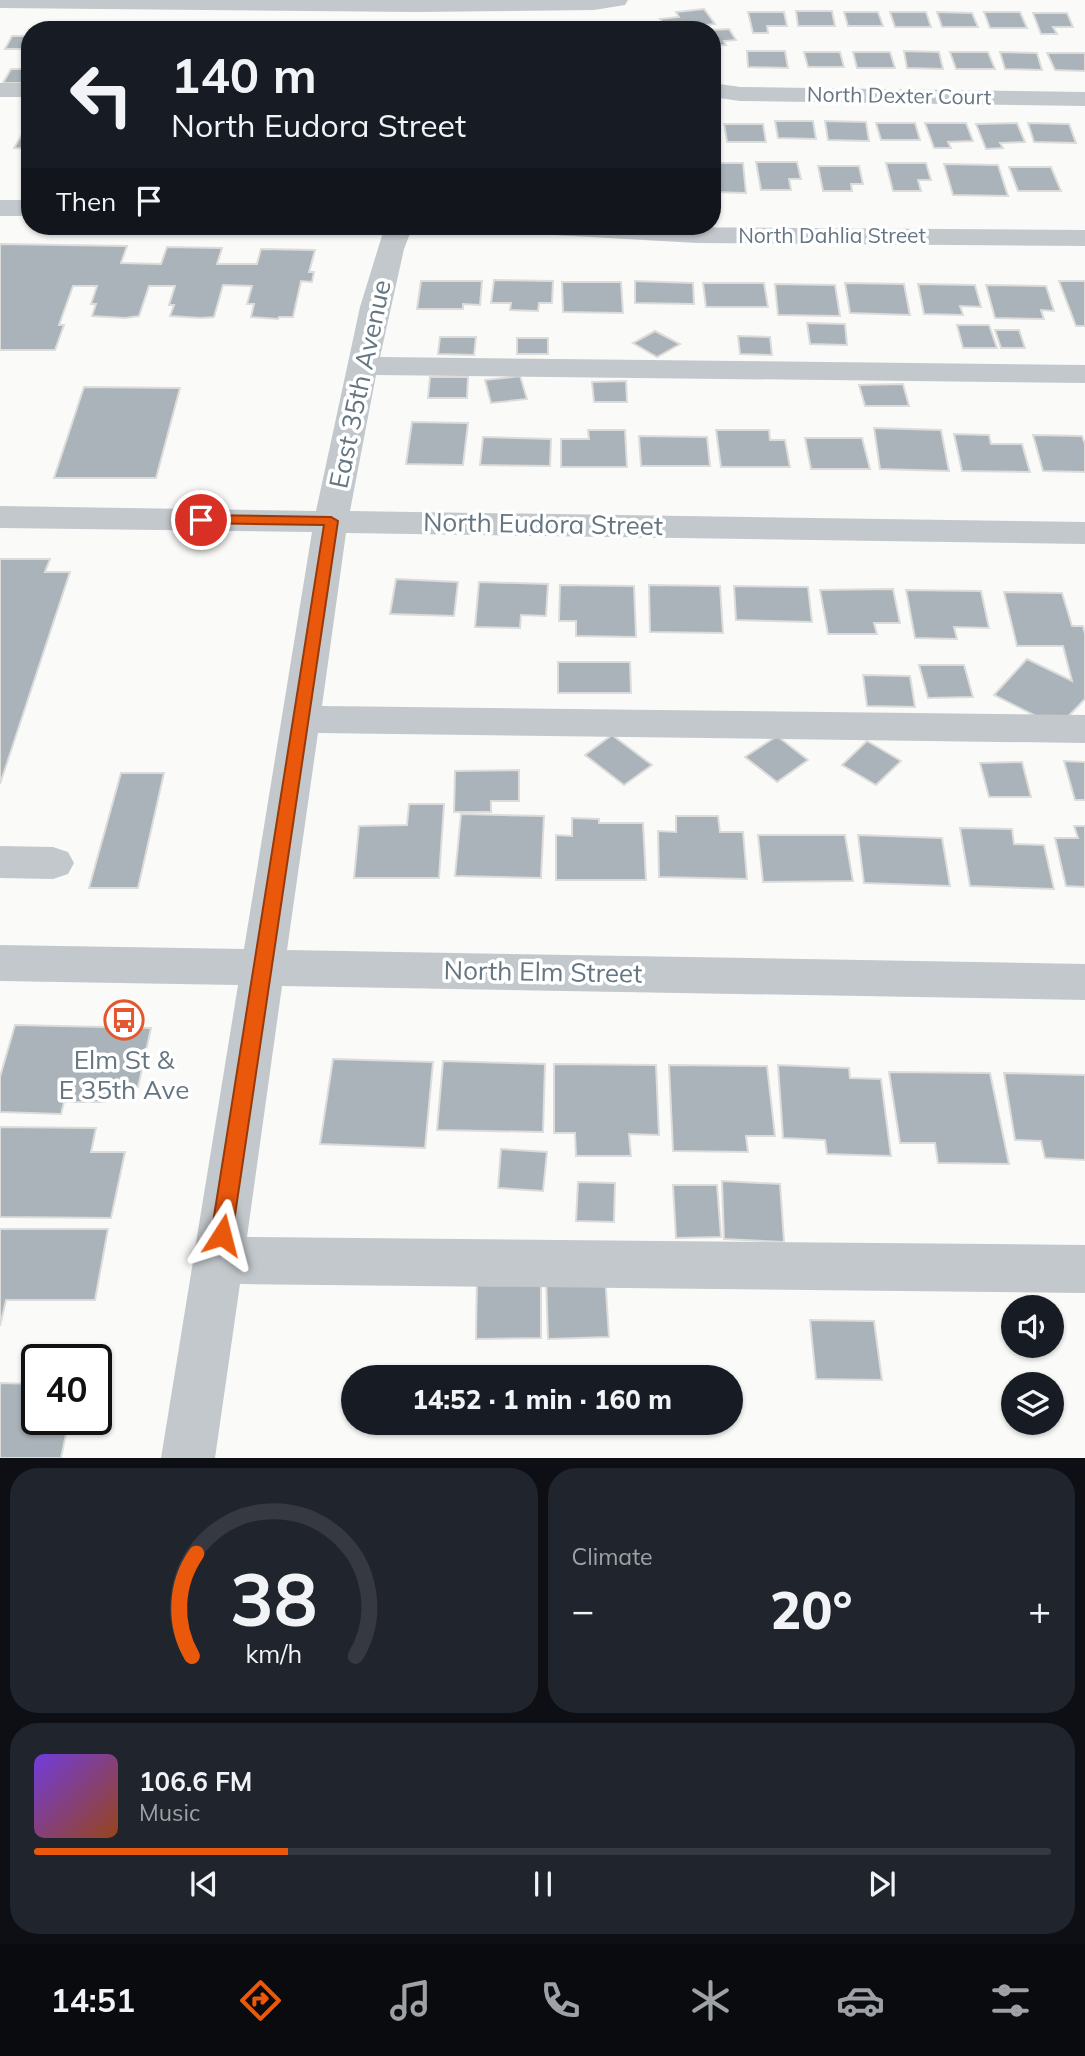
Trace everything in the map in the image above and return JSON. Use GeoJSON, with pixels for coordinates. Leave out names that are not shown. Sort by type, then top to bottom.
{"type":"FeatureCollection","features":[{"type":"Feature","properties":{"kind":"street"},"geometry":{"type":"LineString","coordinates":[[0,1],[443,3],[606,8]]}},
{"type":"Feature","properties":{"kind":"street"},"geometry":{"type":"LineString","coordinates":[[440,21],[443,3]]}},
{"type":"Feature","properties":{"kind":"street"},"geometry":{"type":"LineString","coordinates":[[0,90],[21,90]]}},
{"type":"Feature","properties":{"kind":"street","name":"North Dexter Court"},"geometry":{"type":"LineString","coordinates":[[721,91],[740,94],[1085,99]]}},
{"type":"Feature","properties":{"kind":"street"},"geometry":{"type":"LineString","coordinates":[[0,208],[21,208]]}},
{"type":"Feature","properties":{"kind":"street","name":"East 35th Avenue"},"geometry":{"type":"LineString","coordinates":[[188,1458],[331,521],[362,366],[395,235]]}},
{"type":"Feature","properties":{"kind":"street","name":"North Dahlia Street"},"geometry":{"type":"LineString","coordinates":[[711,235],[1085,238]]}},
{"type":"Feature","properties":{"kind":"street"},"geometry":{"type":"LineString","coordinates":[[362,366],[1085,374]]}},
{"type":"Feature","properties":{"kind":"street","name":"North Eudora Street"},"geometry":{"type":"LineString","coordinates":[[0,517],[1085,533]]}},
{"type":"Feature","properties":{"kind":"street"},"geometry":{"type":"LineString","coordinates":[[300,719],[1085,729]]}},
{"type":"Feature","properties":{"kind":"street"},"geometry":{"type":"LineString","coordinates":[[0,862],[53,863]]}},
{"type":"Feature","properties":{"kind":"street","name":"North Elm Street"},"geometry":{"type":"LineString","coordinates":[[0,963],[1085,982]]}},
{"type":"Feature","properties":{"kind":"street"},"geometry":{"type":"LineString","coordinates":[[218,1260],[1085,1269]]}},
{"type":"Feature","properties":{"kind":"building"},"geometry":{"type":"Polygon","coordinates":[[[704,9],[713,21],[660,19],[679,17],[676,12],[704,9]]]}},
{"type":"Feature","properties":{"kind":"building"},"geometry":{"type":"Polygon","coordinates":[[[796,11],[832,11],[835,26],[798,26],[796,11]]]}},
{"type":"Feature","properties":{"kind":"building"},"geometry":{"type":"Polygon","coordinates":[[[748,12],[784,12],[787,26],[767,26],[768,33],[753,33],[748,12]]]}},
{"type":"Feature","properties":{"kind":"building"},"geometry":{"type":"Polygon","coordinates":[[[844,12],[878,12],[883,26],[848,26],[844,12]]]}},
{"type":"Feature","properties":{"kind":"building"},"geometry":{"type":"Polygon","coordinates":[[[890,12],[926,12],[931,27],[895,27],[890,12]]]}},
{"type":"Feature","properties":{"kind":"building"},"geometry":{"type":"Polygon","coordinates":[[[937,12],[972,13],[978,27],[942,27],[937,12]]]}},
{"type":"Feature","properties":{"kind":"building"},"geometry":{"type":"Polygon","coordinates":[[[984,12],[1020,12],[1027,28],[990,28],[984,12]]]}},
{"type":"Feature","properties":{"kind":"building"},"geometry":{"type":"Polygon","coordinates":[[[1033,13],[1067,13],[1073,27],[1053,27],[1057,34],[1041,34],[1033,13]]]}},
{"type":"Feature","properties":{"kind":"building"},"geometry":{"type":"Polygon","coordinates":[[[721,29],[729,29],[736,40],[724,41],[726,45],[721,45],[721,29]]]}},
{"type":"Feature","properties":{"kind":"building"},"geometry":{"type":"Polygon","coordinates":[[[12,36],[21,36],[21,49],[5,49],[12,36]]]}},
{"type":"Feature","properties":{"kind":"building"},"geometry":{"type":"Polygon","coordinates":[[[747,51],[785,51],[788,68],[748,67],[747,51]]]}},
{"type":"Feature","properties":{"kind":"building"},"geometry":{"type":"Polygon","coordinates":[[[904,51],[939,52],[943,69],[907,68],[904,51]]]}},
{"type":"Feature","properties":{"kind":"building"},"geometry":{"type":"Polygon","coordinates":[[[804,52],[840,52],[844,67],[808,67],[804,52]]]}},
{"type":"Feature","properties":{"kind":"building"},"geometry":{"type":"Polygon","coordinates":[[[853,52],[890,52],[895,68],[857,68],[853,52]]]}},
{"type":"Feature","properties":{"kind":"building"},"geometry":{"type":"Polygon","coordinates":[[[950,52],[988,52],[995,69],[956,69],[950,52]]]}},
{"type":"Feature","properties":{"kind":"building"},"geometry":{"type":"Polygon","coordinates":[[[1000,52],[1037,53],[1042,70],[1005,69],[1000,52]]]}},
{"type":"Feature","properties":{"kind":"building"},"geometry":{"type":"Polygon","coordinates":[[[1047,53],[1085,53],[1085,71],[1055,70],[1047,53]]]}},
{"type":"Feature","properties":{"kind":"building"},"geometry":{"type":"Polygon","coordinates":[[[11,69],[21,69],[21,83],[3,83],[11,69]]]}},
{"type":"Feature","properties":{"kind":"building"},"geometry":{"type":"Polygon","coordinates":[[[775,121],[813,121],[816,139],[778,138],[775,121]]]}},
{"type":"Feature","properties":{"kind":"building"},"geometry":{"type":"Polygon","coordinates":[[[825,121],[866,122],[869,141],[828,140],[825,121]]]}},
{"type":"Feature","properties":{"kind":"building"},"geometry":{"type":"Polygon","coordinates":[[[876,123],[915,123],[920,140],[881,140],[876,123]]]}},
{"type":"Feature","properties":{"kind":"building"},"geometry":{"type":"Polygon","coordinates":[[[925,123],[966,123],[973,141],[948,142],[951,148],[934,148],[925,123]]]}},
{"type":"Feature","properties":{"kind":"building"},"geometry":{"type":"Polygon","coordinates":[[[1017,123],[1025,142],[1000,143],[1003,148],[986,149],[976,124],[1017,123]]]}},
{"type":"Feature","properties":{"kind":"building"},"geometry":{"type":"Polygon","coordinates":[[[1028,123],[1069,124],[1076,143],[1034,142],[1028,123]]]}},
{"type":"Feature","properties":{"kind":"building"},"geometry":{"type":"Polygon","coordinates":[[[724,124],[763,124],[766,142],[727,142],[724,124]]]}},
{"type":"Feature","properties":{"kind":"building"},"geometry":{"type":"Polygon","coordinates":[[[21,136],[21,148],[14,148],[21,136]]]}},
{"type":"Feature","properties":{"kind":"building"},"geometry":{"type":"Polygon","coordinates":[[[756,162],[797,162],[801,179],[789,179],[791,190],[761,190],[756,162]]]}},
{"type":"Feature","properties":{"kind":"building"},"geometry":{"type":"Polygon","coordinates":[[[721,163],[743,163],[746,193],[721,192],[721,163]]]}},
{"type":"Feature","properties":{"kind":"building"},"geometry":{"type":"Polygon","coordinates":[[[886,163],[926,163],[931,180],[918,180],[921,191],[893,191],[886,163]]]}},
{"type":"Feature","properties":{"kind":"building"},"geometry":{"type":"Polygon","coordinates":[[[944,164],[998,165],[1008,196],[953,195],[944,164]]]}},
{"type":"Feature","properties":{"kind":"building"},"geometry":{"type":"Polygon","coordinates":[[[818,166],[859,166],[863,184],[851,184],[852,191],[823,191],[818,166]]]}},
{"type":"Feature","properties":{"kind":"building"},"geometry":{"type":"Polygon","coordinates":[[[1009,167],[1051,167],[1061,191],[1018,191],[1009,167]]]}},
{"type":"Feature","properties":{"kind":"building"},"geometry":{"type":"Polygon","coordinates":[[[0,244],[127,246],[121,263],[161,264],[167,247],[222,248],[217,264],[257,264],[261,249],[315,250],[309,272],[314,272],[312,282],[301,281],[293,317],[278,319],[251,317],[254,304],[247,304],[252,286],[223,285],[214,317],[201,318],[170,316],[174,305],[169,305],[175,286],[149,286],[139,316],[125,318],[92,316],[96,304],[91,304],[97,286],[73,286],[59,325],[64,325],[55,350],[0,350],[0,244]]]}},
{"type":"Feature","properties":{"kind":"building"},"geometry":{"type":"Polygon","coordinates":[[[494,280],[553,281],[552,303],[539,303],[538,311],[510,310],[511,303],[491,303],[494,280]]]}},
{"type":"Feature","properties":{"kind":"building"},"geometry":{"type":"Polygon","coordinates":[[[421,281],[482,281],[480,305],[463,304],[463,309],[417,309],[421,281]]]}},
{"type":"Feature","properties":{"kind":"building"},"geometry":{"type":"Polygon","coordinates":[[[635,281],[693,283],[694,304],[635,303],[635,281]]]}},
{"type":"Feature","properties":{"kind":"building"},"geometry":{"type":"Polygon","coordinates":[[[1059,281],[1085,281],[1085,326],[1076,326],[1059,281]]]}},
{"type":"Feature","properties":{"kind":"building"},"geometry":{"type":"Polygon","coordinates":[[[562,282],[621,282],[623,313],[563,312],[562,282]]]}},
{"type":"Feature","properties":{"kind":"building"},"geometry":{"type":"Polygon","coordinates":[[[703,283],[764,283],[768,307],[706,307],[703,283]]]}},
{"type":"Feature","properties":{"kind":"building"},"geometry":{"type":"Polygon","coordinates":[[[845,283],[904,284],[910,315],[850,313],[845,283]]]}},
{"type":"Feature","properties":{"kind":"building"},"geometry":{"type":"Polygon","coordinates":[[[775,284],[835,285],[840,316],[778,315],[775,284]]]}},
{"type":"Feature","properties":{"kind":"building"},"geometry":{"type":"Polygon","coordinates":[[[918,284],[975,285],[981,307],[960,306],[963,315],[924,314],[918,284]]]}},
{"type":"Feature","properties":{"kind":"building"},"geometry":{"type":"Polygon","coordinates":[[[986,285],[1046,286],[1054,311],[1041,310],[1044,319],[995,318],[986,285]]]}},
{"type":"Feature","properties":{"kind":"building"},"geometry":{"type":"Polygon","coordinates":[[[807,323],[845,324],[847,345],[810,344],[807,323]]]}},
{"type":"Feature","properties":{"kind":"building"},"geometry":{"type":"Polygon","coordinates":[[[957,325],[989,325],[997,348],[963,348],[957,325]]]}},
{"type":"Feature","properties":{"kind":"building"},"geometry":{"type":"Polygon","coordinates":[[[995,330],[1019,330],[1025,348],[1001,348],[995,330]]]}},
{"type":"Feature","properties":{"kind":"building"},"geometry":{"type":"Polygon","coordinates":[[[655,331],[680,344],[657,357],[633,343],[655,331]]]}},
{"type":"Feature","properties":{"kind":"building"},"geometry":{"type":"Polygon","coordinates":[[[738,336],[770,337],[772,355],[740,354],[738,336]]]}},
{"type":"Feature","properties":{"kind":"building"},"geometry":{"type":"Polygon","coordinates":[[[440,337],[476,337],[474,355],[438,354],[440,337]]]}},
{"type":"Feature","properties":{"kind":"building"},"geometry":{"type":"Polygon","coordinates":[[[517,338],[548,338],[548,354],[517,354],[517,338]]]}},
{"type":"Feature","properties":{"kind":"building"},"geometry":{"type":"Polygon","coordinates":[[[520,376],[527,399],[491,403],[485,380],[520,376]]]}},
{"type":"Feature","properties":{"kind":"building"},"geometry":{"type":"Polygon","coordinates":[[[430,377],[468,377],[467,398],[428,398],[430,377]]]}},
{"type":"Feature","properties":{"kind":"building"},"geometry":{"type":"Polygon","coordinates":[[[626,381],[627,402],[594,402],[592,382],[626,381]]]}},
{"type":"Feature","properties":{"kind":"building"},"geometry":{"type":"Polygon","coordinates":[[[903,384],[909,406],[865,406],[859,385],[903,384]]]}},
{"type":"Feature","properties":{"kind":"building"},"geometry":{"type":"Polygon","coordinates":[[[84,387],[180,388],[156,478],[54,478],[84,387]]]}},
{"type":"Feature","properties":{"kind":"building"},"geometry":{"type":"Polygon","coordinates":[[[412,422],[468,423],[463,465],[406,464],[412,422]]]}},
{"type":"Feature","properties":{"kind":"building"},"geometry":{"type":"Polygon","coordinates":[[[874,428],[941,430],[949,471],[880,469],[874,428]]]}},
{"type":"Feature","properties":{"kind":"building"},"geometry":{"type":"Polygon","coordinates":[[[588,430],[625,430],[627,467],[561,467],[561,439],[589,439],[588,430]]]}},
{"type":"Feature","properties":{"kind":"building"},"geometry":{"type":"Polygon","coordinates":[[[716,430],[769,430],[770,440],[785,440],[790,467],[721,467],[716,430]]]}},
{"type":"Feature","properties":{"kind":"building"},"geometry":{"type":"Polygon","coordinates":[[[954,434],[989,435],[991,444],[1022,444],[1030,472],[962,471],[954,434]]]}},
{"type":"Feature","properties":{"kind":"building"},"geometry":{"type":"Polygon","coordinates":[[[1033,435],[1082,436],[1085,444],[1085,472],[1043,471],[1033,435]]]}},
{"type":"Feature","properties":{"kind":"building"},"geometry":{"type":"Polygon","coordinates":[[[639,436],[707,437],[710,466],[641,466],[639,436]]]}},
{"type":"Feature","properties":{"kind":"building"},"geometry":{"type":"Polygon","coordinates":[[[483,437],[551,439],[550,466],[480,465],[483,437]]]}},
{"type":"Feature","properties":{"kind":"building"},"geometry":{"type":"Polygon","coordinates":[[[805,438],[862,438],[870,469],[811,469],[805,438]]]}},
{"type":"Feature","properties":{"kind":"building"},"geometry":{"type":"Polygon","coordinates":[[[0,559],[50,559],[45,572],[70,572],[0,784],[0,559]]]}},
{"type":"Feature","properties":{"kind":"building"},"geometry":{"type":"Polygon","coordinates":[[[396,579],[458,582],[454,616],[390,614],[396,579]]]}},
{"type":"Feature","properties":{"kind":"building"},"geometry":{"type":"Polygon","coordinates":[[[479,582],[548,584],[546,616],[521,615],[520,628],[475,627],[479,582]]]}},
{"type":"Feature","properties":{"kind":"building"},"geometry":{"type":"Polygon","coordinates":[[[560,585],[634,586],[636,637],[576,636],[576,621],[559,621],[560,585]]]}},
{"type":"Feature","properties":{"kind":"building"},"geometry":{"type":"Polygon","coordinates":[[[649,585],[720,586],[723,633],[650,632],[649,585]]]}},
{"type":"Feature","properties":{"kind":"building"},"geometry":{"type":"Polygon","coordinates":[[[734,586],[808,587],[812,622],[736,620],[734,586]]]}},
{"type":"Feature","properties":{"kind":"building"},"geometry":{"type":"Polygon","coordinates":[[[893,589],[900,623],[874,623],[877,634],[828,634],[820,590],[893,589]]]}},
{"type":"Feature","properties":{"kind":"building"},"geometry":{"type":"Polygon","coordinates":[[[906,590],[981,591],[989,628],[954,627],[957,639],[915,638],[906,590]]]}},
{"type":"Feature","properties":{"kind":"building"},"geometry":{"type":"Polygon","coordinates":[[[1004,592],[1062,593],[1072,626],[1083,626],[1085,699],[1058,727],[994,695],[1027,659],[1072,681],[1063,646],[1017,646],[1004,592]]]}},
{"type":"Feature","properties":{"kind":"building"},"geometry":{"type":"Polygon","coordinates":[[[558,662],[630,662],[631,693],[558,693],[558,662]]]}},
{"type":"Feature","properties":{"kind":"building"},"geometry":{"type":"Polygon","coordinates":[[[919,665],[964,665],[973,697],[928,698],[919,665]]]}},
{"type":"Feature","properties":{"kind":"building"},"geometry":{"type":"Polygon","coordinates":[[[863,675],[910,676],[915,707],[867,706],[863,675]]]}},
{"type":"Feature","properties":{"kind":"building"},"geometry":{"type":"Polygon","coordinates":[[[612,735],[652,765],[624,785],[585,755],[612,735]]]}},
{"type":"Feature","properties":{"kind":"building"},"geometry":{"type":"Polygon","coordinates":[[[777,736],[808,760],[777,782],[745,757],[777,736]]]}},
{"type":"Feature","properties":{"kind":"building"},"geometry":{"type":"Polygon","coordinates":[[[867,741],[901,761],[876,785],[842,765],[867,741]]]}},
{"type":"Feature","properties":{"kind":"building"},"geometry":{"type":"Polygon","coordinates":[[[1064,761],[1085,762],[1085,800],[1075,800],[1064,761]]]}},
{"type":"Feature","properties":{"kind":"building"},"geometry":{"type":"Polygon","coordinates":[[[1022,762],[1031,797],[989,797],[980,763],[1022,762]]]}},
{"type":"Feature","properties":{"kind":"building"},"geometry":{"type":"Polygon","coordinates":[[[519,770],[519,801],[491,801],[491,812],[454,812],[455,771],[519,770]]]}},
{"type":"Feature","properties":{"kind":"building"},"geometry":{"type":"Polygon","coordinates":[[[121,773],[164,773],[138,888],[89,888],[121,773]]]}},
{"type":"Feature","properties":{"kind":"building"},"geometry":{"type":"Polygon","coordinates":[[[409,804],[444,804],[439,878],[354,878],[359,826],[407,825],[409,804]]]}},
{"type":"Feature","properties":{"kind":"building"},"geometry":{"type":"Polygon","coordinates":[[[461,814],[544,816],[541,878],[455,876],[461,814]]]}},
{"type":"Feature","properties":{"kind":"building"},"geometry":{"type":"Polygon","coordinates":[[[676,816],[718,816],[720,832],[743,832],[747,879],[659,877],[658,831],[676,832],[676,816]]]}},
{"type":"Feature","properties":{"kind":"building"},"geometry":{"type":"Polygon","coordinates":[[[572,818],[599,819],[599,823],[643,823],[646,880],[556,880],[556,835],[572,836],[572,818]]]}},
{"type":"Feature","properties":{"kind":"building"},"geometry":{"type":"Polygon","coordinates":[[[1074,826],[1085,826],[1085,887],[1066,886],[1055,838],[1078,838],[1074,826]]]}},
{"type":"Feature","properties":{"kind":"building"},"geometry":{"type":"Polygon","coordinates":[[[960,828],[1012,829],[1014,844],[1044,845],[1054,889],[970,886],[960,828]]]}},
{"type":"Feature","properties":{"kind":"building"},"geometry":{"type":"Polygon","coordinates":[[[758,835],[845,835],[853,881],[763,882],[758,835]]]}},
{"type":"Feature","properties":{"kind":"building"},"geometry":{"type":"Polygon","coordinates":[[[858,835],[942,838],[950,886],[864,883],[858,835]]]}},
{"type":"Feature","properties":{"kind":"building"},"geometry":{"type":"Polygon","coordinates":[[[15,1025],[151,1028],[138,1087],[109,1086],[105,1102],[64,1102],[61,1114],[0,1112],[0,1077],[15,1025]]]}},
{"type":"Feature","properties":{"kind":"building"},"geometry":{"type":"Polygon","coordinates":[[[333,1059],[433,1062],[425,1148],[320,1144],[333,1059]]]}},
{"type":"Feature","properties":{"kind":"building"},"geometry":{"type":"Polygon","coordinates":[[[443,1061],[545,1064],[543,1132],[437,1130],[443,1061]]]}},
{"type":"Feature","properties":{"kind":"building"},"geometry":{"type":"Polygon","coordinates":[[[554,1064],[656,1065],[659,1135],[629,1134],[631,1156],[576,1156],[575,1133],[554,1133],[554,1064]]]}},
{"type":"Feature","properties":{"kind":"building"},"geometry":{"type":"Polygon","coordinates":[[[669,1065],[767,1066],[775,1136],[746,1136],[748,1152],[673,1151],[669,1065]]]}},
{"type":"Feature","properties":{"kind":"building"},"geometry":{"type":"Polygon","coordinates":[[[778,1065],[849,1068],[850,1078],[881,1079],[891,1156],[827,1154],[825,1140],[783,1138],[778,1065]]]}},
{"type":"Feature","properties":{"kind":"building"},"geometry":{"type":"Polygon","coordinates":[[[889,1072],[990,1073],[1009,1164],[938,1163],[935,1143],[900,1143],[889,1072]]]}},
{"type":"Feature","properties":{"kind":"building"},"geometry":{"type":"Polygon","coordinates":[[[1004,1073],[1085,1075],[1085,1160],[1045,1158],[1041,1141],[1015,1140],[1004,1073]]]}},
{"type":"Feature","properties":{"kind":"building"},"geometry":{"type":"Polygon","coordinates":[[[0,1127],[96,1128],[91,1152],[125,1152],[111,1218],[0,1217],[0,1127]]]}},
{"type":"Feature","properties":{"kind":"building"},"geometry":{"type":"Polygon","coordinates":[[[501,1149],[547,1152],[543,1191],[498,1188],[501,1149]]]}},
{"type":"Feature","properties":{"kind":"building"},"geometry":{"type":"Polygon","coordinates":[[[722,1181],[780,1184],[784,1242],[724,1239],[722,1181]]]}},
{"type":"Feature","properties":{"kind":"building"},"geometry":{"type":"Polygon","coordinates":[[[578,1182],[615,1183],[614,1222],[576,1221],[578,1182]]]}},
{"type":"Feature","properties":{"kind":"building"},"geometry":{"type":"Polygon","coordinates":[[[673,1185],[717,1185],[721,1237],[676,1238],[673,1185]]]}},
{"type":"Feature","properties":{"kind":"building"},"geometry":{"type":"Polygon","coordinates":[[[0,1229],[108,1229],[95,1300],[6,1300],[0,1326],[0,1229]]]}},
{"type":"Feature","properties":{"kind":"building"},"geometry":{"type":"Polygon","coordinates":[[[477,1274],[541,1274],[541,1338],[476,1339],[477,1274]]]}},
{"type":"Feature","properties":{"kind":"building"},"geometry":{"type":"Polygon","coordinates":[[[605,1275],[609,1337],[548,1339],[546,1276],[605,1275]]]}},
{"type":"Feature","properties":{"kind":"building"},"geometry":{"type":"Polygon","coordinates":[[[810,1320],[874,1321],[882,1380],[816,1379],[810,1320]]]}},
{"type":"Feature","properties":{"kind":"building"},"geometry":{"type":"Polygon","coordinates":[[[0,1383],[21,1384],[21,1435],[66,1435],[61,1458],[0,1458],[0,1383]]]}},
{"type":"Feature","properties":{"kind":"place","name":"Elm St & E 35th Ave"},"geometry":{"type":"Point","coordinates":[124,1020]}},
{"type":"Feature","properties":{"kind":"route"},"geometry":{"type":"LineString","coordinates":[[201,520],[331,521],[222,1235]]}}]}
